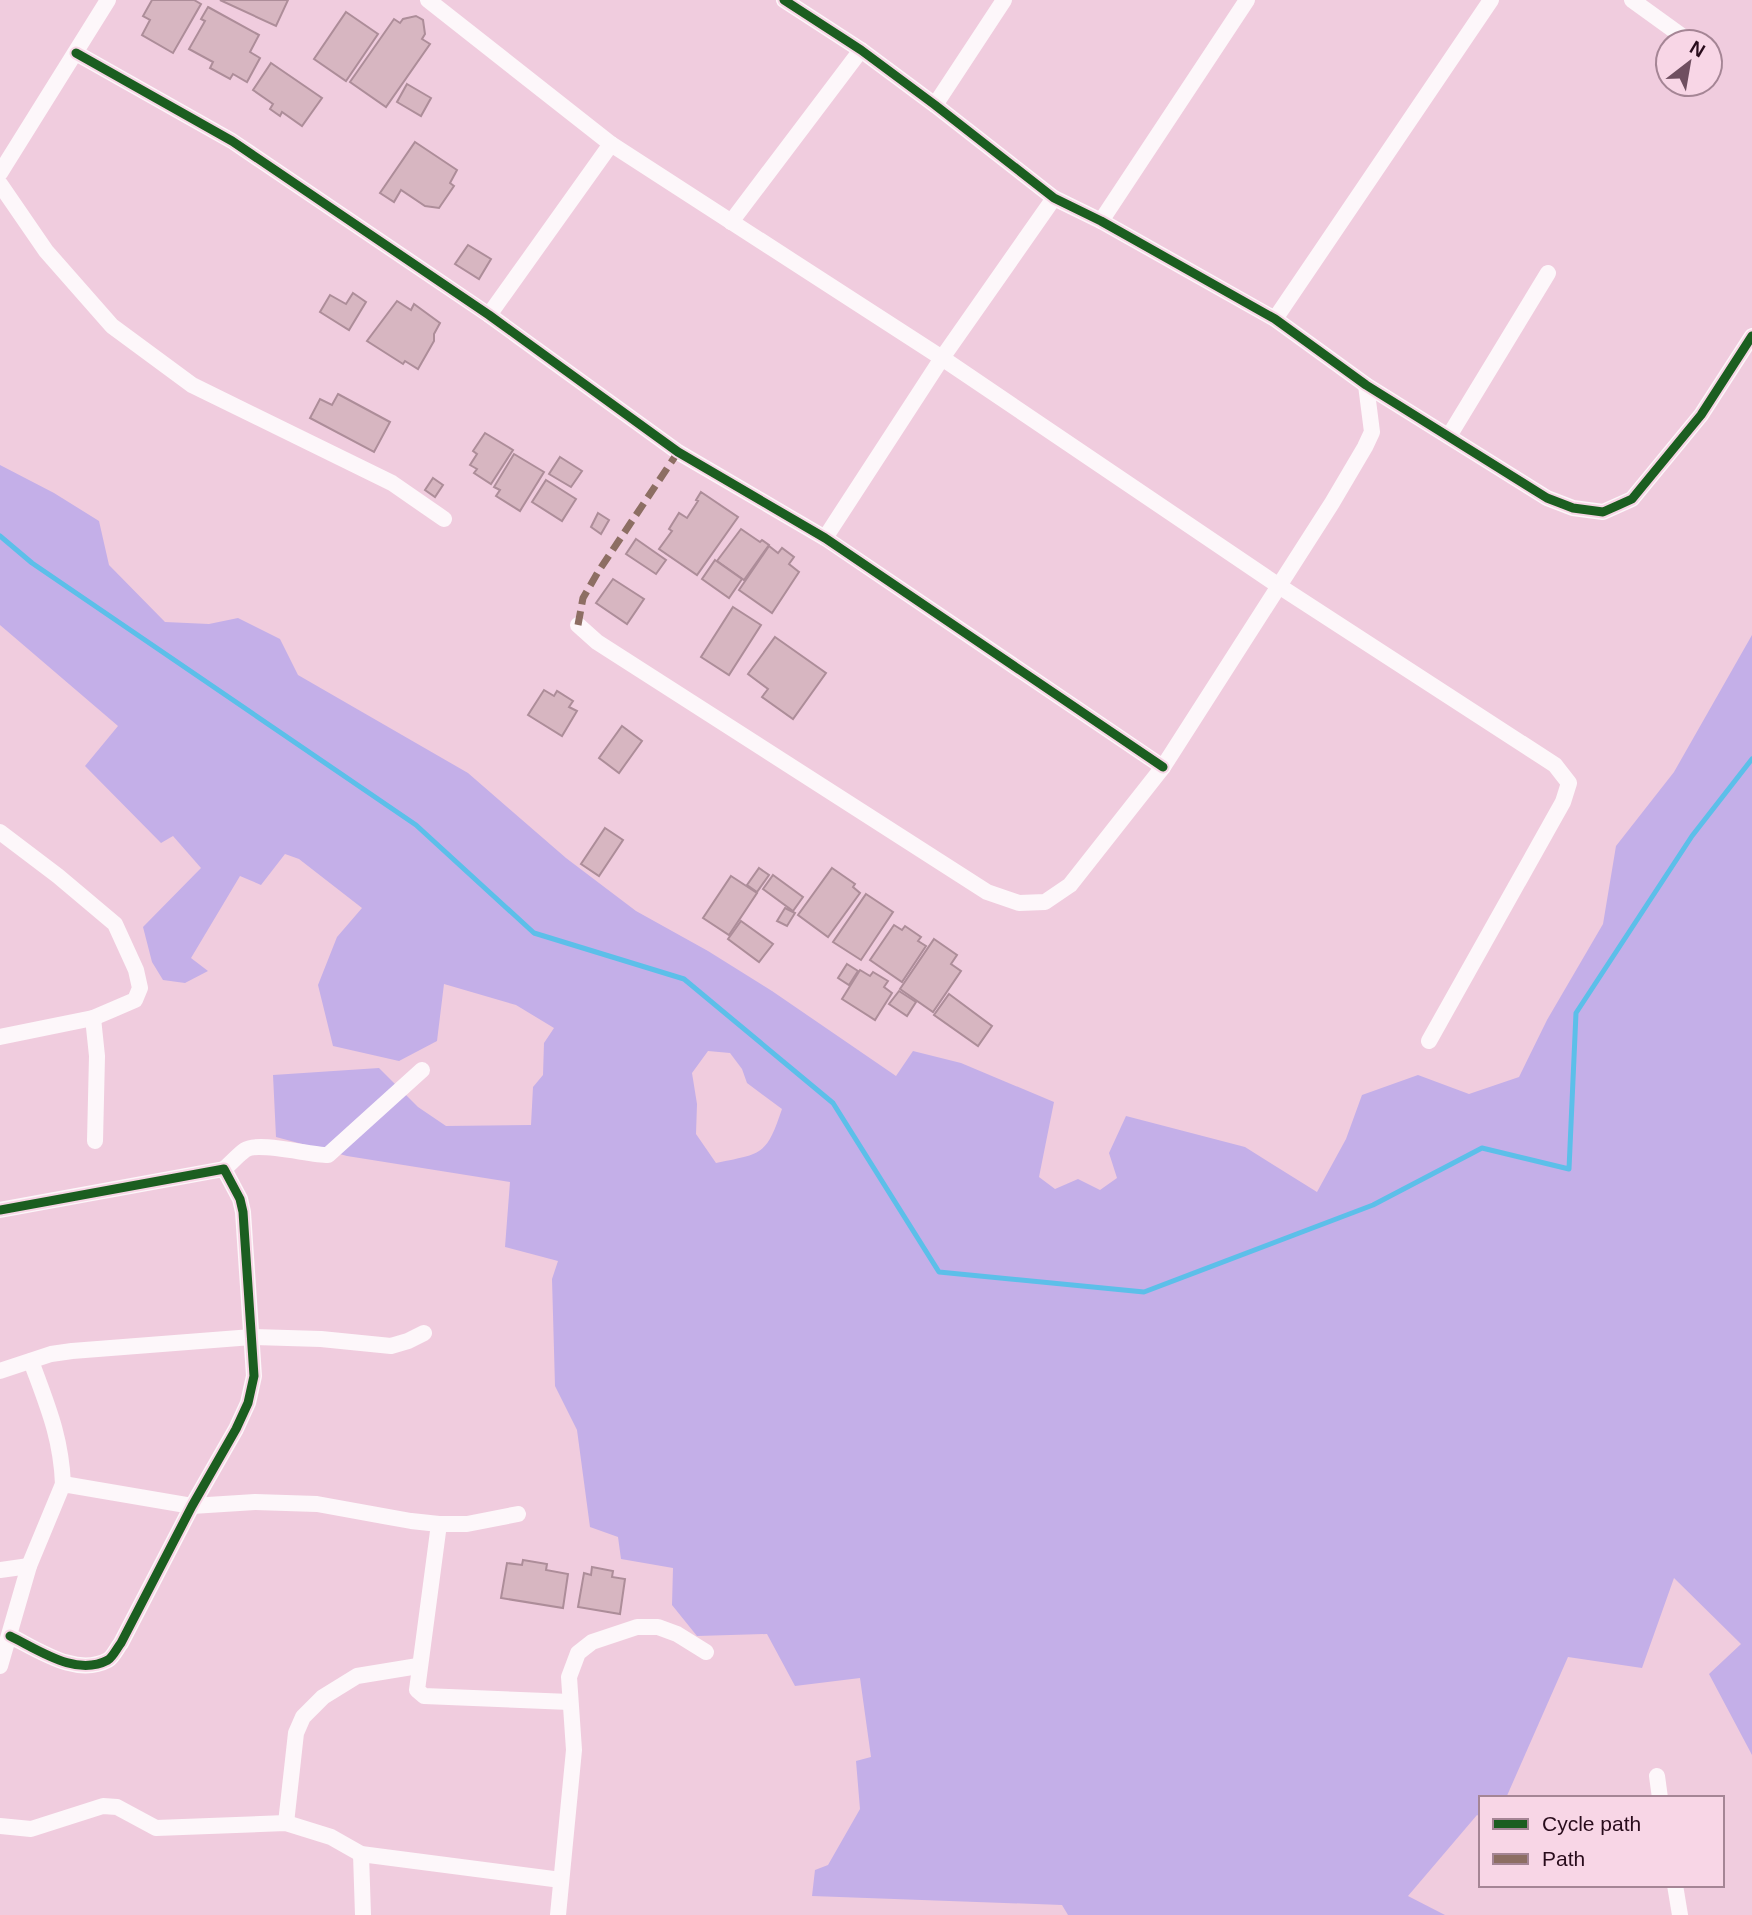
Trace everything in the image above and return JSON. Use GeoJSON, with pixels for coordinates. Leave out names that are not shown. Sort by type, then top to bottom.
{"type":"FeatureCollection","features":[{"type":"Feature","properties":{"kind":"street"},"geometry":{"type":"LineString","coordinates":[[0,173],[108,0]]}},
{"type":"Feature","properties":{"kind":"street"},"geometry":{"type":"LineString","coordinates":[[428,0],[611,144],[942,358],[1279,586],[1555,765],[1569,783],[1563,802],[1429,1041]]}},
{"type":"Feature","properties":{"kind":"street"},"geometry":{"type":"LineString","coordinates":[[784,0],[861,50],[935,104],[1054,198],[1101,221],[1275,319],[1366,385],[1547,498],[1573,508],[1603,512],[1632,499],[1701,415],[1752,336]]}},
{"type":"Feature","properties":{"kind":"street"},"geometry":{"type":"LineString","coordinates":[[935,104],[1004,0]]}},
{"type":"Feature","properties":{"kind":"street"},"geometry":{"type":"LineString","coordinates":[[1101,221],[1247,0]]}},
{"type":"Feature","properties":{"kind":"street"},"geometry":{"type":"LineString","coordinates":[[1275,319],[1492,0]]}},
{"type":"Feature","properties":{"kind":"street"},"geometry":{"type":"LineString","coordinates":[[1632,0],[1671,28]]}},
{"type":"Feature","properties":{"kind":"street"},"geometry":{"type":"LineString","coordinates":[[731,222],[861,50]]}},
{"type":"Feature","properties":{"kind":"street"},"geometry":{"type":"LineString","coordinates":[[76,53],[232,141],[489,315],[678,452],[825,538],[1163,767]]}},
{"type":"Feature","properties":{"kind":"street"},"geometry":{"type":"LineString","coordinates":[[489,315],[611,144]]}},
{"type":"Feature","properties":{"kind":"street"},"geometry":{"type":"LineString","coordinates":[[0,184],[46,251],[112,326],[191,385],[392,483],[444,519]]}},
{"type":"Feature","properties":{"kind":"street"},"geometry":{"type":"LineString","coordinates":[[825,538],[942,358],[1054,198]]}},
{"type":"Feature","properties":{"kind":"street"},"geometry":{"type":"LineString","coordinates":[[1449,436],[1548,273]]}},
{"type":"Feature","properties":{"kind":"street"},"geometry":{"type":"LineString","coordinates":[[578,625],[597,642],[987,892],[1019,903],[1045,902],[1070,885],[1163,767],[1332,503],[1372,432],[1366,385]]}},
{"type":"Feature","properties":{"kind":"street"},"geometry":{"type":"LineString","coordinates":[[0,832],[115,924],[136,970],[140,988],[135,1000],[93,1018],[0,1037]]}},
{"type":"Feature","properties":{"kind":"street"},"geometry":{"type":"LineString","coordinates":[[93,1018],[97,1056],[95,1141]]}},
{"type":"Feature","properties":{"kind":"street"},"geometry":{"type":"LineString","coordinates":[[0,1210],[224,1169],[247,1148],[328,1155],[422,1070]]}},
{"type":"Feature","properties":{"kind":"street"},"geometry":{"type":"LineString","coordinates":[[10,1636],[66,1663],[89,1666],[110,1659],[248,1403],[254,1376],[243,1213],[240,1199],[224,1169]]}},
{"type":"Feature","properties":{"kind":"street"},"geometry":{"type":"LineString","coordinates":[[0,1371],[51,1354],[72,1351],[252,1337],[321,1339],[391,1346],[424,1333]]}},
{"type":"Feature","properties":{"kind":"street"},"geometry":{"type":"LineString","coordinates":[[0,1666],[29,1566],[63,1484],[61,1452],[54,1424],[30,1361]]}},
{"type":"Feature","properties":{"kind":"street"},"geometry":{"type":"LineString","coordinates":[[63,1484],[192,1506],[255,1502],[317,1504],[439,1524],[467,1524],[518,1514]]}},
{"type":"Feature","properties":{"kind":"street"},"geometry":{"type":"LineString","coordinates":[[439,1524],[418,1666],[417,1690],[424,1696],[570,1702]]}},
{"type":"Feature","properties":{"kind":"street"},"geometry":{"type":"LineString","coordinates":[[0,1570],[29,1566]]}},
{"type":"Feature","properties":{"kind":"street"},"geometry":{"type":"LineString","coordinates":[[558,1915],[574,1750],[569,1677],[578,1653],[592,1642],[637,1627],[658,1628],[677,1634],[706,1652]]}},
{"type":"Feature","properties":{"kind":"street"},"geometry":{"type":"LineString","coordinates":[[286,1823],[296,1733],[303,1717],[323,1697],[357,1676],[418,1666]]}},
{"type":"Feature","properties":{"kind":"street"},"geometry":{"type":"LineString","coordinates":[[1657,1776],[1660,1796]]}},
{"type":"Feature","properties":{"kind":"street"},"geometry":{"type":"LineString","coordinates":[[0,1826],[31,1829],[103,1806],[117,1807],[156,1828],[286,1823],[331,1837],[360,1854],[561,1880]]}},
{"type":"Feature","properties":{"kind":"street"},"geometry":{"type":"LineString","coordinates":[[360,1854],[363,1915]]}},
{"type":"Feature","properties":{"kind":"street"},"geometry":{"type":"LineString","coordinates":[[1675,1887],[1681,1915]]}},
{"type":"Feature","properties":{"kind":"shaded area"},"geometry":{"type":"Polygon","coordinates":[[[0,465],[54,493],[99,521],[109,565],[165,622],[209,624],[238,618],[280,639],[298,675],[468,773],[566,858],[636,911],[772,991],[896,1076],[913,1051],[961,1063],[1054,1102],[1039,1177],[1055,1189],[1078,1179],[1100,1190],[1117,1178],[1109,1153],[1126,1116],[1245,1147],[1317,1192],[1346,1139],[1362,1095],[1418,1075],[1469,1094],[1519,1077],[1547,1020],[1603,924],[1616,846],[1674,772],[1752,635],[1752,1755],[1709,1674],[1741,1644],[1674,1578],[1642,1668],[1568,1657],[1507,1796],[1479,1796],[1479,1816],[1477,1815],[1408,1896],[1445,1915],[1068,1915],[1062,1905],[812,1896],[815,1870],[828,1865],[860,1809],[856,1761],[871,1757],[860,1678],[795,1686],[767,1634],[697,1636],[672,1605],[673,1568],[621,1559],[618,1537],[590,1527],[577,1430],[555,1386],[552,1279],[558,1261],[505,1247],[510,1182],[347,1156],[276,1137],[273,1075],[379,1068],[418,1107],[446,1126],[531,1125],[533,1087],[543,1075],[544,1043],[554,1028],[516,1005],[444,984],[437,1041],[399,1061],[333,1046],[318,985],[337,937],[362,908],[299,859],[285,854],[261,885],[240,876],[191,958],[208,971],[185,983],[163,980],[152,962],[143,927],[201,868],[173,836],[161,843],[85,766],[118,726],[0,625],[0,465]],[[708,1051],[692,1073],[697,1104],[696,1134],[716,1163],[761,1150],[772,1136],[782,1109],[747,1083],[742,1069],[730,1053],[708,1051]]]}},
{"type":"Feature","properties":{"kind":"building"},"geometry":{"type":"Polygon","coordinates":[[[152,0],[194,0],[201,4],[173,53],[142,35],[150,20],[143,16],[152,0]]]}},
{"type":"Feature","properties":{"kind":"building"},"geometry":{"type":"Polygon","coordinates":[[[220,0],[288,0],[276,26],[220,0]]]}},
{"type":"Feature","properties":{"kind":"building"},"geometry":{"type":"Polygon","coordinates":[[[208,7],[259,35],[250,52],[260,58],[247,82],[233,74],[230,79],[210,68],[213,62],[189,49],[205,21],[201,19],[208,7]]]}},
{"type":"Feature","properties":{"kind":"building"},"geometry":{"type":"Polygon","coordinates":[[[346,12],[378,34],[346,81],[314,59],[346,12]]]}},
{"type":"Feature","properties":{"kind":"building"},"geometry":{"type":"Polygon","coordinates":[[[416,16],[423,20],[425,34],[422,39],[430,44],[386,107],[350,82],[394,19],[400,23],[403,19],[416,16]]]}},
{"type":"Feature","properties":{"kind":"building"},"geometry":{"type":"Polygon","coordinates":[[[271,63],[322,98],[302,126],[282,112],[280,116],[270,109],[273,104],[253,90],[271,63]]]}},
{"type":"Feature","properties":{"kind":"building"},"geometry":{"type":"Polygon","coordinates":[[[407,84],[431,98],[421,116],[397,102],[407,84]]]}},
{"type":"Feature","properties":{"kind":"building"},"geometry":{"type":"Polygon","coordinates":[[[415,142],[457,170],[450,183],[454,186],[439,208],[425,206],[401,190],[394,202],[380,193],[415,142]]]}},
{"type":"Feature","properties":{"kind":"building"},"geometry":{"type":"Polygon","coordinates":[[[468,245],[491,259],[479,279],[455,264],[468,245]]]}},
{"type":"Feature","properties":{"kind":"building"},"geometry":{"type":"Polygon","coordinates":[[[353,293],[366,302],[349,330],[320,312],[330,295],[346,304],[353,293]]]}},
{"type":"Feature","properties":{"kind":"building"},"geometry":{"type":"Polygon","coordinates":[[[397,301],[411,310],[414,304],[440,323],[434,334],[434,341],[418,369],[405,361],[403,364],[367,341],[397,301]]]}},
{"type":"Feature","properties":{"kind":"building"},"geometry":{"type":"Polygon","coordinates":[[[338,394],[390,422],[374,452],[310,418],[320,399],[332,405],[338,394]]]}},
{"type":"Feature","properties":{"kind":"building"},"geometry":{"type":"Polygon","coordinates":[[[485,433],[513,450],[491,484],[474,473],[477,469],[470,465],[477,454],[473,451],[485,433]]]}},
{"type":"Feature","properties":{"kind":"building"},"geometry":{"type":"Polygon","coordinates":[[[514,454],[544,472],[520,511],[496,496],[500,490],[494,487],[514,454]]]}},
{"type":"Feature","properties":{"kind":"building"},"geometry":{"type":"Polygon","coordinates":[[[560,457],[582,471],[571,487],[549,474],[560,457]]]}},
{"type":"Feature","properties":{"kind":"building"},"geometry":{"type":"Polygon","coordinates":[[[433,478],[443,485],[435,497],[425,490],[433,478]]]}},
{"type":"Feature","properties":{"kind":"building"},"geometry":{"type":"Polygon","coordinates":[[[546,480],[576,499],[562,521],[532,502],[546,480]]]}},
{"type":"Feature","properties":{"kind":"building"},"geometry":{"type":"Polygon","coordinates":[[[701,492],[738,517],[697,575],[659,549],[672,531],[669,529],[679,513],[687,518],[701,492]]]}},
{"type":"Feature","properties":{"kind":"building"},"geometry":{"type":"Polygon","coordinates":[[[598,513],[609,520],[601,534],[591,527],[598,513]]]}},
{"type":"Feature","properties":{"kind":"building"},"geometry":{"type":"Polygon","coordinates":[[[741,529],[769,545],[744,580],[717,561],[741,529]]]}},
{"type":"Feature","properties":{"kind":"building"},"geometry":{"type":"Polygon","coordinates":[[[636,539],[666,560],[656,574],[626,554],[636,539]]]}},
{"type":"Feature","properties":{"kind":"building"},"geometry":{"type":"Polygon","coordinates":[[[769,546],[778,553],[782,548],[794,557],[789,564],[799,572],[772,613],[739,590],[769,546]]]}},
{"type":"Feature","properties":{"kind":"building"},"geometry":{"type":"Polygon","coordinates":[[[715,560],[742,579],[729,598],[702,579],[715,560]]]}},
{"type":"Feature","properties":{"kind":"building"},"geometry":{"type":"Polygon","coordinates":[[[613,579],[644,599],[627,624],[596,603],[613,579]]]}},
{"type":"Feature","properties":{"kind":"building"},"geometry":{"type":"Polygon","coordinates":[[[733,607],[761,625],[729,675],[701,657],[733,607]]]}},
{"type":"Feature","properties":{"kind":"building"},"geometry":{"type":"Polygon","coordinates":[[[775,637],[826,673],[793,719],[762,697],[768,689],[748,674],[775,637]]]}},
{"type":"Feature","properties":{"kind":"building"},"geometry":{"type":"Polygon","coordinates":[[[544,690],[554,696],[557,691],[573,701],[569,707],[577,711],[562,736],[528,715],[544,690]]]}},
{"type":"Feature","properties":{"kind":"building"},"geometry":{"type":"Polygon","coordinates":[[[622,726],[642,741],[619,773],[599,758],[622,726]]]}},
{"type":"Feature","properties":{"kind":"building"},"geometry":{"type":"Polygon","coordinates":[[[605,828],[623,840],[599,876],[581,864],[605,828]]]}},
{"type":"Feature","properties":{"kind":"building"},"geometry":{"type":"Polygon","coordinates":[[[759,868],[769,875],[757,892],[747,885],[759,868]]]}},
{"type":"Feature","properties":{"kind":"building"},"geometry":{"type":"Polygon","coordinates":[[[832,868],[855,884],[853,887],[860,893],[828,937],[798,915],[832,868]]]}},
{"type":"Feature","properties":{"kind":"building"},"geometry":{"type":"Polygon","coordinates":[[[773,875],[803,897],[793,911],[763,889],[773,875]]]}},
{"type":"Feature","properties":{"kind":"building"},"geometry":{"type":"Polygon","coordinates":[[[731,876],[757,893],[729,935],[703,918],[731,876]]]}},
{"type":"Feature","properties":{"kind":"building"},"geometry":{"type":"Polygon","coordinates":[[[866,894],[893,912],[861,960],[833,942],[866,894]]]}},
{"type":"Feature","properties":{"kind":"building"},"geometry":{"type":"Polygon","coordinates":[[[785,908],[795,913],[787,926],[777,921],[785,908]]]}},
{"type":"Feature","properties":{"kind":"building"},"geometry":{"type":"Polygon","coordinates":[[[741,921],[773,944],[759,962],[728,939],[741,921]]]}},
{"type":"Feature","properties":{"kind":"building"},"geometry":{"type":"Polygon","coordinates":[[[894,925],[902,930],[905,926],[921,937],[918,941],[926,946],[902,982],[870,960],[894,925]]]}},
{"type":"Feature","properties":{"kind":"building"},"geometry":{"type":"Polygon","coordinates":[[[934,939],[957,955],[951,964],[961,971],[933,1012],[900,989],[934,939]]]}},
{"type":"Feature","properties":{"kind":"building"},"geometry":{"type":"Polygon","coordinates":[[[847,964],[858,971],[849,985],[838,978],[847,964]]]}},
{"type":"Feature","properties":{"kind":"building"},"geometry":{"type":"Polygon","coordinates":[[[860,970],[870,976],[873,972],[888,981],[884,987],[892,993],[875,1020],[842,999],[860,970]]]}},
{"type":"Feature","properties":{"kind":"building"},"geometry":{"type":"Polygon","coordinates":[[[899,991],[916,1002],[907,1016],[889,1004],[899,991]]]}},
{"type":"Feature","properties":{"kind":"building"},"geometry":{"type":"Polygon","coordinates":[[[949,994],[992,1026],[978,1046],[934,1015],[949,994]]]}},
{"type":"Feature","properties":{"kind":"building"},"geometry":{"type":"Polygon","coordinates":[[[523,1560],[547,1564],[546,1570],[568,1574],[563,1608],[501,1598],[507,1563],[522,1565],[523,1560]]]}},
{"type":"Feature","properties":{"kind":"building"},"geometry":{"type":"Polygon","coordinates":[[[592,1567],[613,1571],[612,1577],[625,1579],[620,1614],[578,1607],[584,1573],[591,1575],[592,1567]]]}},
{"type":"Feature","properties":{"kind":"waterway"},"geometry":{"type":"LineString","coordinates":[[0,536],[32,563],[416,825],[534,933],[684,979],[833,1103],[939,1272],[1144,1292],[1373,1205],[1482,1148],[1569,1169],[1576,1013],[1692,836],[1752,759]]}},
{"type":"Feature","properties":{"kind":"marked path"},"geometry":{"type":"LineString","coordinates":[[578,625],[583,598],[598,572],[678,452]]}},
{"type":"Feature","properties":{"kind":"cycle path"},"geometry":{"type":"LineString","coordinates":[[784,0],[861,50],[1054,198],[1101,221],[1275,319],[1366,385],[1547,498],[1573,508],[1603,512],[1632,499],[1701,415],[1752,336]]}},
{"type":"Feature","properties":{"kind":"cycle path"},"geometry":{"type":"LineString","coordinates":[[76,53],[232,141],[489,315],[678,452],[825,538],[1163,767]]}},
{"type":"Feature","properties":{"kind":"cycle path"},"geometry":{"type":"LineString","coordinates":[[0,1210],[224,1169],[240,1199],[243,1212],[254,1376],[248,1403],[236,1429],[112,1657],[96,1664],[71,1664],[10,1636]]}}]}
